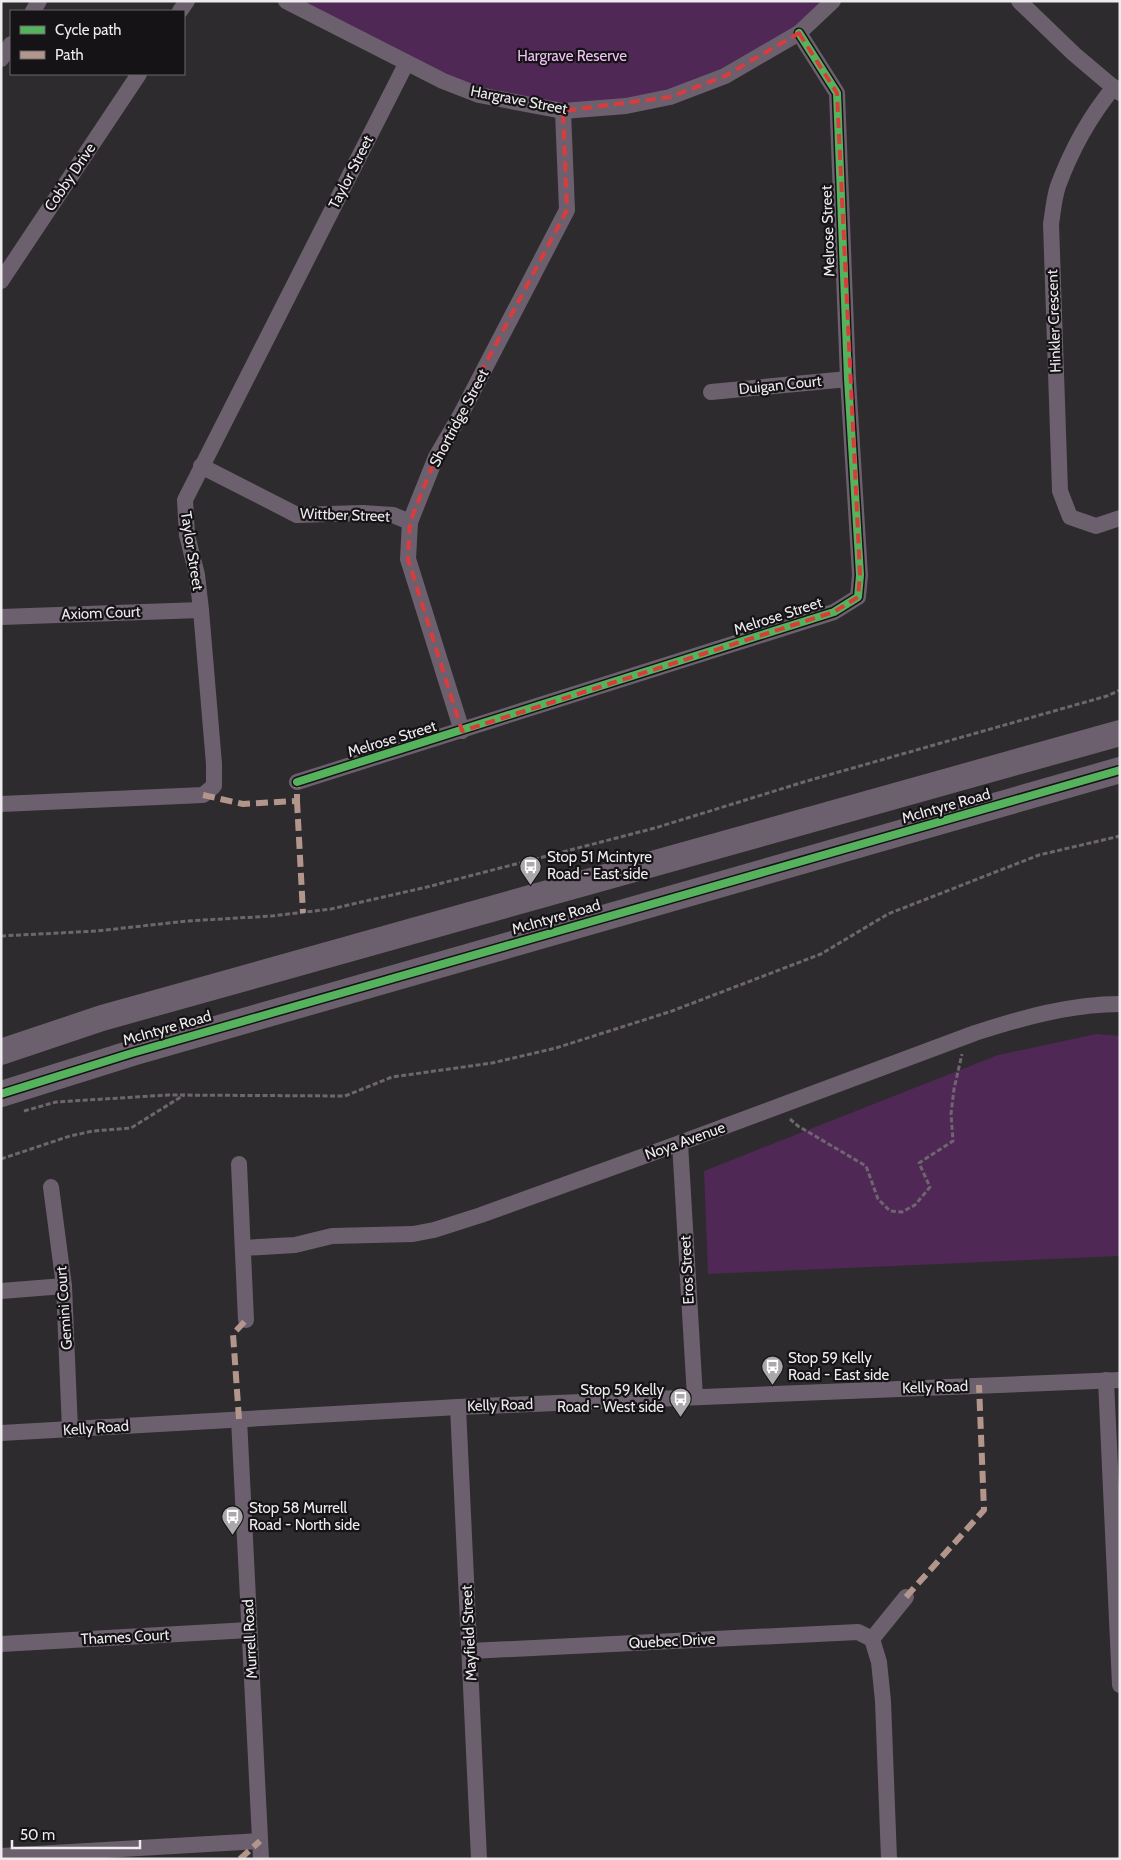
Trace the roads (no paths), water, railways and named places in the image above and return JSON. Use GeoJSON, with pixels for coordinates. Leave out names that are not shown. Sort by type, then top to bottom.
{"type":"FeatureCollection","features":[{"type":"Feature","properties":{"kind":"main road","name":"McIntyre Road"},"geometry":{"type":"LineString","coordinates":[[1,1052],[102,1018],[1120,734]]}},
{"type":"Feature","properties":{"kind":"main road","name":"McIntyre Road"},"geometry":{"type":"LineString","coordinates":[[1,1094],[132,1052],[1120,770]]}},
{"type":"Feature","properties":{"kind":"main road"},"geometry":{"type":"LineString","coordinates":[[1,1032],[102,1018]]}},
{"type":"Feature","properties":{"kind":"main road"},"geometry":{"type":"LineString","coordinates":[[1,1077],[72,1057],[132,1052]]}},
{"type":"Feature","properties":{"kind":"street","name":"Hargrave Street"},"geometry":{"type":"LineString","coordinates":[[286,1],[406,64],[443,81],[480,95],[563,112],[626,106],[670,98],[725,76],[799,33],[833,1]]}},
{"type":"Feature","properties":{"kind":"street"},"geometry":{"type":"LineString","coordinates":[[1019,1],[1074,54],[1117,90]]}},
{"type":"Feature","properties":{"kind":"street","name":"Melrose Street"},"geometry":{"type":"LineString","coordinates":[[297,782],[834,612],[858,597],[860,576],[848,379],[837,93],[799,33]]}},
{"type":"Feature","properties":{"kind":"street"},"geometry":{"type":"LineString","coordinates":[[1,59],[10,46]]}},
{"type":"Feature","properties":{"kind":"street","name":"Taylor Street"},"geometry":{"type":"LineString","coordinates":[[1,804],[203,794],[214,786],[214,764],[197,575],[187,535],[185,500],[406,64]]}},
{"type":"Feature","properties":{"kind":"street","name":"Cobby Drive"},"geometry":{"type":"LineString","coordinates":[[1,281],[137,75]]}},
{"type":"Feature","properties":{"kind":"street","name":"Hinkler Crescent"},"geometry":{"type":"LineString","coordinates":[[1117,90],[1103,101],[1079,141],[1058,187],[1051,224],[1060,491],[1070,517],[1096,526],[1120,518]]}},
{"type":"Feature","properties":{"kind":"street","name":"Shortridge Street"},"geometry":{"type":"LineString","coordinates":[[462,731],[408,559],[410,522],[436,457],[462,414],[567,210],[563,112]]}},
{"type":"Feature","properties":{"kind":"street","name":"Duigan Court"},"geometry":{"type":"LineString","coordinates":[[712,392],[848,379]]}},
{"type":"Feature","properties":{"kind":"street","name":"Wittber Street"},"geometry":{"type":"LineString","coordinates":[[201,466],[297,515],[378,514],[393,515],[410,522]]}},
{"type":"Feature","properties":{"kind":"street","name":"Axiom Court"},"geometry":{"type":"LineString","coordinates":[[1,617],[200,610]]}},
{"type":"Feature","properties":{"kind":"street","name":"Noya Avenue"},"geometry":{"type":"LineString","coordinates":[[243,1248],[295,1245],[332,1236],[413,1234],[434,1230],[481,1215],[680,1143],[967,1036],[1052,1011],[1095,1005],[1120,1004]]}},
{"type":"Feature","properties":{"kind":"street","name":"Eros Street"},"geometry":{"type":"LineString","coordinates":[[680,1143],[694,1397]]}},
{"type":"Feature","properties":{"kind":"street"},"geometry":{"type":"LineString","coordinates":[[239,1164],[246,1320]]}},
{"type":"Feature","properties":{"kind":"street","name":"Gemini Court"},"geometry":{"type":"LineString","coordinates":[[51,1187],[64,1286],[70,1430]]}},
{"type":"Feature","properties":{"kind":"street"},"geometry":{"type":"LineString","coordinates":[[1,1290],[64,1286]]}},
{"type":"Feature","properties":{"kind":"street"},"geometry":{"type":"LineString","coordinates":[[1113,1380],[1120,1685]]}},
{"type":"Feature","properties":{"kind":"street","name":"Kelly Road"},"geometry":{"type":"LineString","coordinates":[[1,1434],[458,1407],[1113,1380]]}},
{"type":"Feature","properties":{"kind":"street","name":"Mayfield Street"},"geometry":{"type":"LineString","coordinates":[[458,1407],[479,1859]]}},
{"type":"Feature","properties":{"kind":"street","name":"Murrell Road"},"geometry":{"type":"LineString","coordinates":[[239,1419],[261,1859]]}},
{"type":"Feature","properties":{"kind":"street"},"geometry":{"type":"LineString","coordinates":[[889,1859],[883,1701],[879,1662],[872,1639],[906,1597]]}},
{"type":"Feature","properties":{"kind":"street","name":"Thames Court"},"geometry":{"type":"LineString","coordinates":[[1,1644],[249,1630]]}},
{"type":"Feature","properties":{"kind":"street","name":"Quebec Drive"},"geometry":{"type":"LineString","coordinates":[[470,1651],[858,1632],[872,1639]]}},
{"type":"Feature","properties":{"kind":"street"},"geometry":{"type":"LineString","coordinates":[[1,1856],[68,1855],[260,1841]]}},
{"type":"Feature","properties":{"kind":"place","name":"Stop 51 Mcintyre Road - East side"},"geometry":{"type":"Point","coordinates":[531,885]}},
{"type":"Feature","properties":{"kind":"place","name":"Stop 59 Kelly Road - East side"},"geometry":{"type":"Point","coordinates":[772,1386]}},
{"type":"Feature","properties":{"kind":"place","name":"Stop 59 Kelly Road - West side"},"geometry":{"type":"Point","coordinates":[680,1418]}},
{"type":"Feature","properties":{"kind":"place","name":"Stop 58 Murrell Road - North side"},"geometry":{"type":"Point","coordinates":[233,1536]}},
{"type":"Feature","properties":{"kind":"park label","name":"Hargrave Reserve"},"geometry":{"type":"Point","coordinates":[572,56]}}]}
